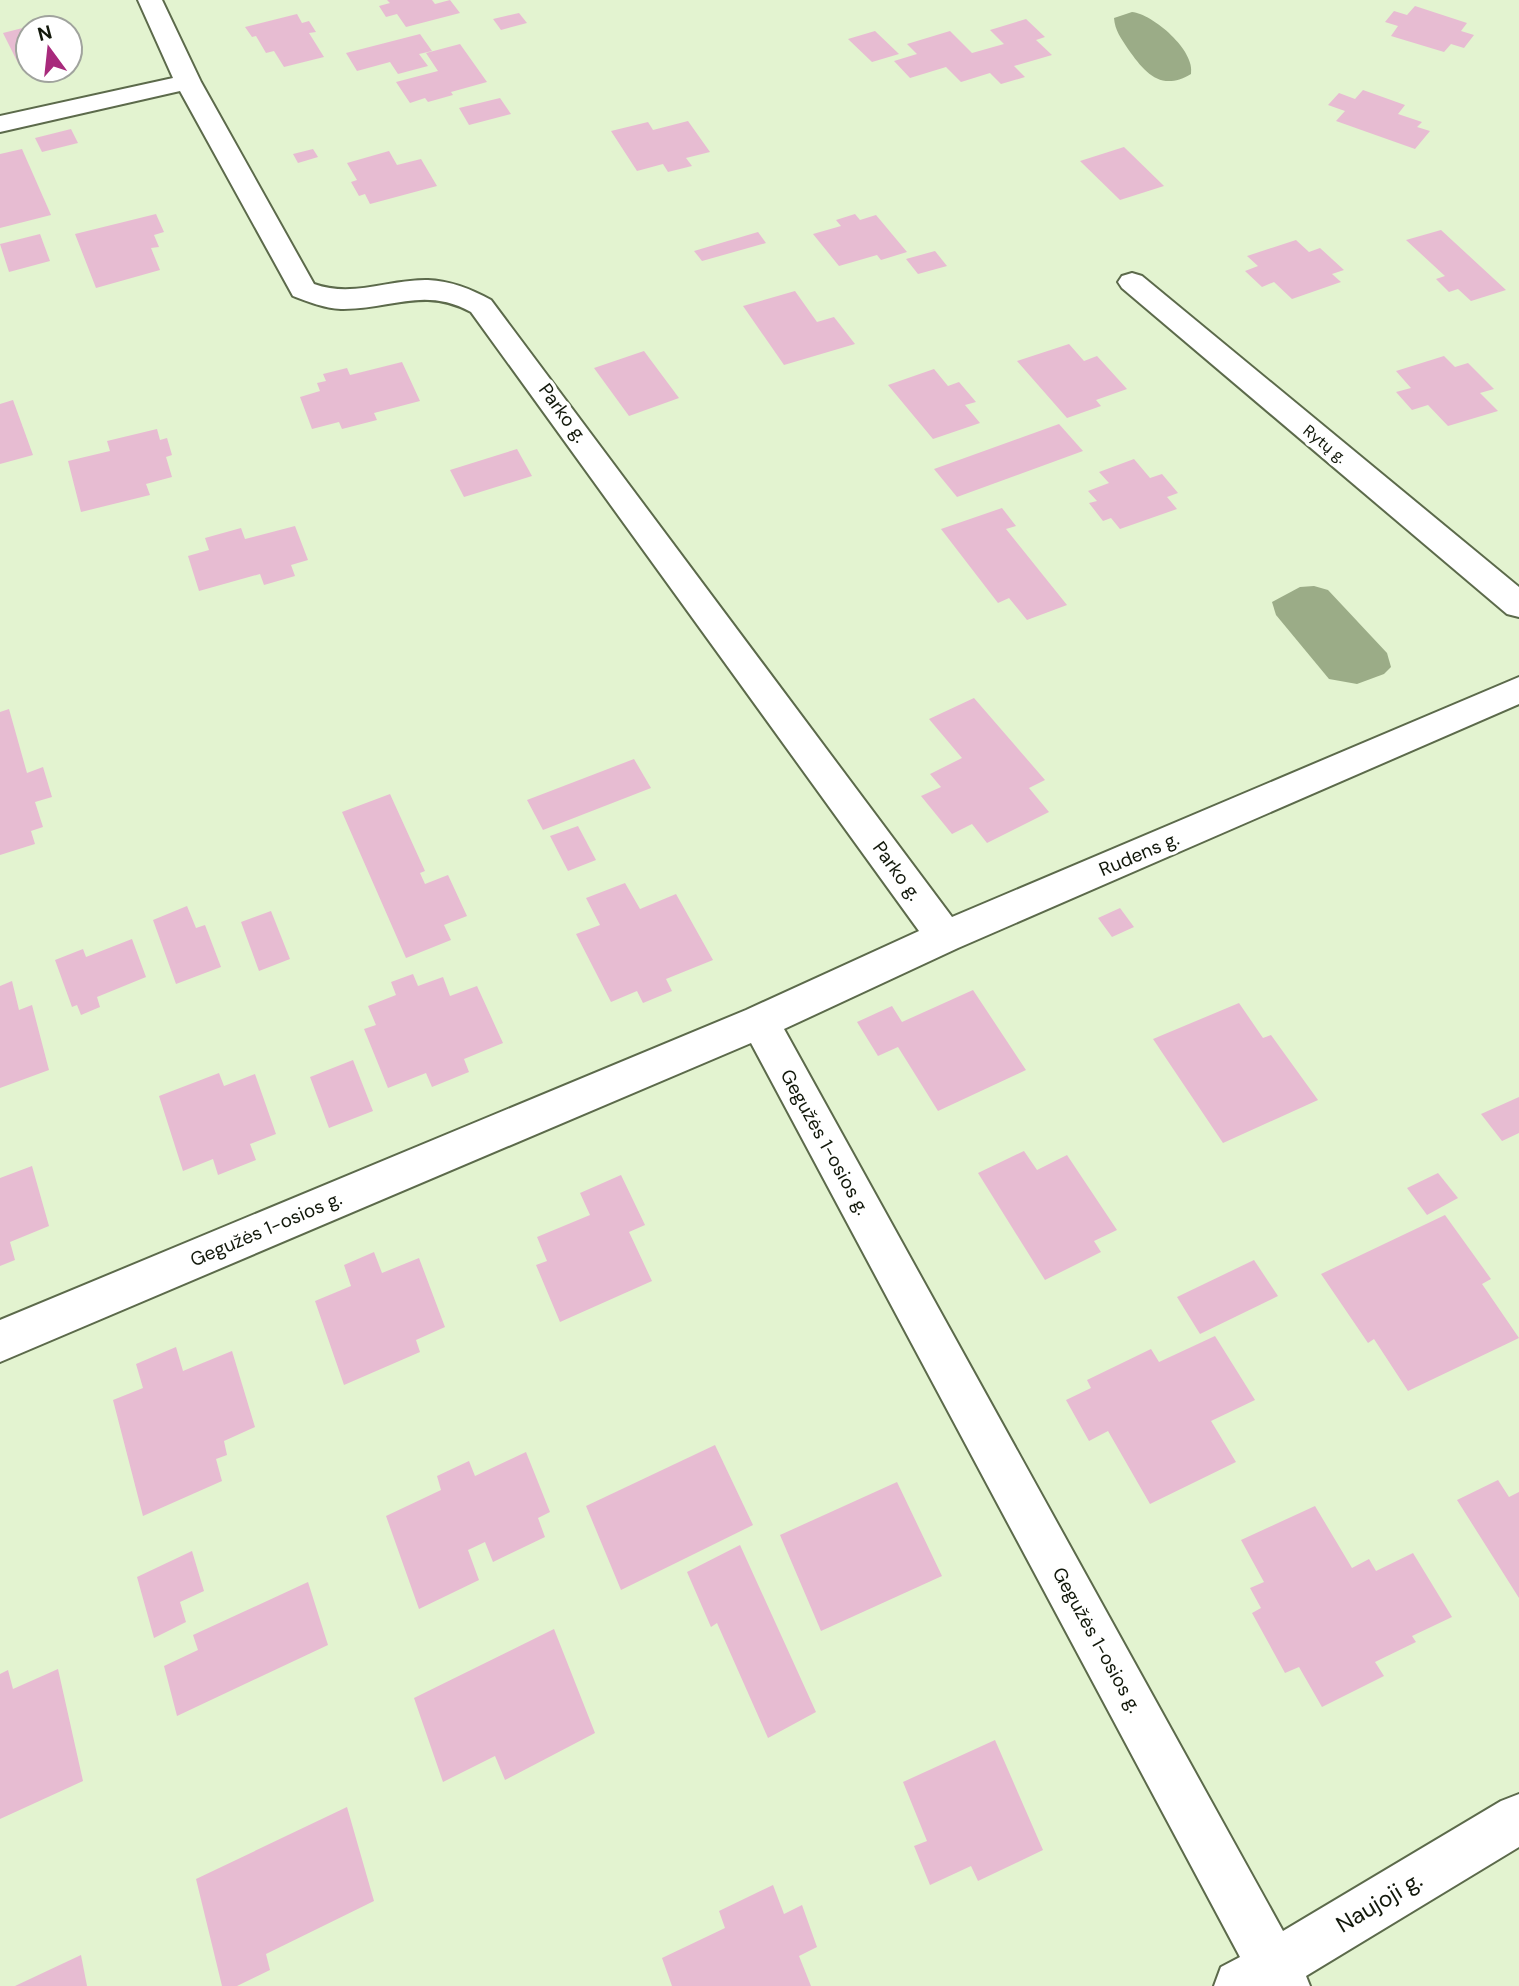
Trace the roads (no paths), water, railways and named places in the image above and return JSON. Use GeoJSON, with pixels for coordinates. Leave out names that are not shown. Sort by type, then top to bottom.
{"type":"FeatureCollection","features":[{"type":"Feature","properties":{"kind":"street","name":"Parko g."},"geometry":{"type":"LineString","coordinates":[[150,0],[188,82],[303,290],[321,299],[352,302],[425,290],[446,291],[481,306],[497,323],[945,937]]}},
{"type":"Feature","properties":{"kind":"street"},"geometry":{"type":"LineString","coordinates":[[0,124],[188,82]]}},
{"type":"Feature","properties":{"kind":"street","name":"Rytų g."},"geometry":{"type":"LineString","coordinates":[[1132,282],[1519,605]]}},
{"type":"Feature","properties":{"kind":"street","name":"Rudens g."},"geometry":{"type":"LineString","coordinates":[[760,1022],[945,937],[1519,690]]}},
{"type":"Feature","properties":{"kind":"street","name":"Gegužės 1-osios g."},"geometry":{"type":"LineString","coordinates":[[0,1341],[760,1022],[1266,1979]]}},
{"type":"Feature","properties":{"kind":"street","name":"Naujoji g."},"geometry":{"type":"LineString","coordinates":[[1266,1979],[1519,1819]]}}]}
